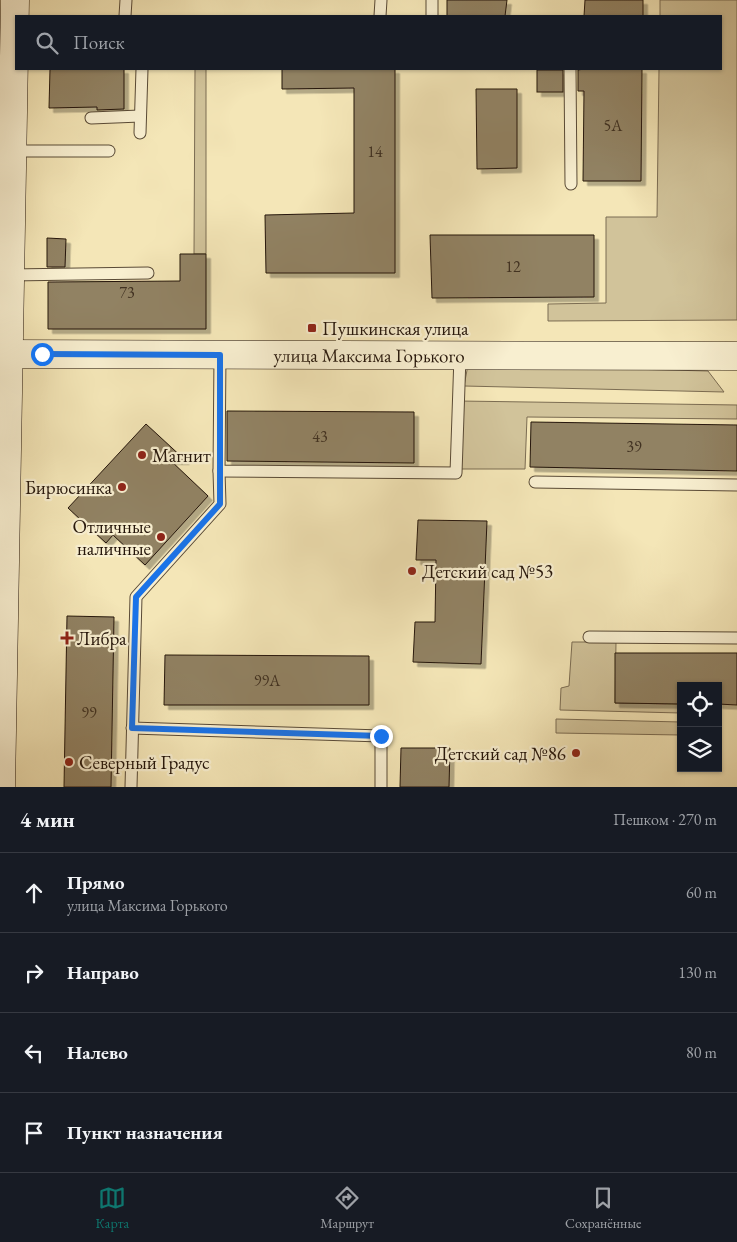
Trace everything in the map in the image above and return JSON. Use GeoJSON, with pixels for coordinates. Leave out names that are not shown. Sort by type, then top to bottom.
{"type":"FeatureCollection","features":[{"type":"Feature","properties":{"kind":"street"},"geometry":{"type":"LineString","coordinates":[[1,787],[4,354],[10,275],[7,65],[15,0]]}},
{"type":"Feature","properties":{"kind":"street","name":"улица Максима Горького"},"geometry":{"type":"LineString","coordinates":[[4,354],[737,356]]}},
{"type":"Feature","properties":{"kind":"lane"},"geometry":{"type":"LineString","coordinates":[[125,15],[126,0]]}},
{"type":"Feature","properties":{"kind":"lane"},"geometry":{"type":"LineString","coordinates":[[380,15],[381,0]]}},
{"type":"Feature","properties":{"kind":"lane"},"geometry":{"type":"LineString","coordinates":[[432,0],[432,15]]}},
{"type":"Feature","properties":{"kind":"lane"},"geometry":{"type":"LineString","coordinates":[[140,133],[142,70]]}},
{"type":"Feature","properties":{"kind":"lane"},"geometry":{"type":"LineString","coordinates":[[570,70],[571,184]]}},
{"type":"Feature","properties":{"kind":"lane"},"geometry":{"type":"LineString","coordinates":[[91,118],[140,116]]}},
{"type":"Feature","properties":{"kind":"lane"},"geometry":{"type":"LineString","coordinates":[[8,137],[109,151]]}},
{"type":"Feature","properties":{"kind":"lane"},"geometry":{"type":"LineString","coordinates":[[10,275],[148,273]]}},
{"type":"Feature","properties":{"kind":"lane"},"geometry":{"type":"LineString","coordinates":[[131,787],[136,597],[220,504],[220,355]]}},
{"type":"Feature","properties":{"kind":"lane"},"geometry":{"type":"LineString","coordinates":[[219,471],[456,474],[460,356]]}},
{"type":"Feature","properties":{"kind":"lane"},"geometry":{"type":"LineString","coordinates":[[535,482],[737,485]]}},
{"type":"Feature","properties":{"kind":"lane"},"geometry":{"type":"LineString","coordinates":[[589,637],[737,638]]}},
{"type":"Feature","properties":{"kind":"lane"},"geometry":{"type":"LineString","coordinates":[[132,728],[381,736],[381,787]]}},
{"type":"Feature","properties":{"kind":"shaded area"},"geometry":{"type":"Polygon","coordinates":[[[660,0],[737,0],[737,320],[548,321],[548,304],[606,303],[606,217],[657,217],[659,70],[722,70],[722,15],[660,15],[660,0]]]}},
{"type":"Feature","properties":{"kind":"shaded area"},"geometry":{"type":"Polygon","coordinates":[[[195,70],[206,70],[206,254],[194,254],[195,70]]]}},
{"type":"Feature","properties":{"kind":"shaded area"},"geometry":{"type":"Polygon","coordinates":[[[468,365],[708,371],[724,392],[464,386],[468,365]]]}},
{"type":"Feature","properties":{"kind":"shaded area"},"geometry":{"type":"Polygon","coordinates":[[[459,401],[737,405],[737,419],[527,417],[525,469],[460,469],[459,401]]]}},
{"type":"Feature","properties":{"kind":"shaded area"},"geometry":{"type":"Polygon","coordinates":[[[572,642],[616,642],[615,703],[677,704],[677,713],[560,710],[561,688],[569,686],[572,642]]]}},
{"type":"Feature","properties":{"kind":"shaded area"},"geometry":{"type":"Polygon","coordinates":[[[556,719],[677,722],[677,735],[556,733],[556,719]]]}},
{"type":"Feature","properties":{"kind":"building"},"geometry":{"type":"Polygon","coordinates":[[[447,0],[507,0],[505,15],[447,15],[447,0]]]}},
{"type":"Feature","properties":{"kind":"building"},"geometry":{"type":"Polygon","coordinates":[[[585,0],[643,0],[643,15],[584,15],[585,0]]]}},
{"type":"Feature","properties":{"kind":"building"},"geometry":{"type":"Polygon","coordinates":[[[50,70],[124,70],[124,109],[97,110],[97,107],[49,108],[50,70]]]}},
{"type":"Feature","properties":{"kind":"building"},"geometry":{"type":"Polygon","coordinates":[[[282,70],[395,70],[395,273],[266,273],[265,215],[354,213],[354,88],[282,89],[282,70]]]}},
{"type":"Feature","properties":{"kind":"building"},"geometry":{"type":"Polygon","coordinates":[[[537,70],[563,70],[563,92],[537,92],[537,70]]]}},
{"type":"Feature","properties":{"kind":"building"},"geometry":{"type":"Polygon","coordinates":[[[578,70],[642,70],[641,181],[583,181],[584,91],[578,91],[578,70]]]}},
{"type":"Feature","properties":{"kind":"building"},"geometry":{"type":"Polygon","coordinates":[[[476,89],[517,89],[517,168],[477,169],[476,89]]]}},
{"type":"Feature","properties":{"kind":"building"},"geometry":{"type":"Polygon","coordinates":[[[430,235],[594,235],[594,297],[432,298],[430,235]]]}},
{"type":"Feature","properties":{"kind":"building"},"geometry":{"type":"Polygon","coordinates":[[[47,238],[66,239],[65,267],[47,267],[47,238]]]}},
{"type":"Feature","properties":{"kind":"building"},"geometry":{"type":"Polygon","coordinates":[[[180,254],[206,254],[206,329],[48,329],[48,282],[180,281],[180,254]]]}},
{"type":"Feature","properties":{"kind":"building"},"geometry":{"type":"Polygon","coordinates":[[[227,411],[414,412],[414,463],[227,461],[227,411]]]}},
{"type":"Feature","properties":{"kind":"building"},"geometry":{"type":"Polygon","coordinates":[[[531,422],[737,425],[737,471],[530,467],[531,422]]]}},
{"type":"Feature","properties":{"kind":"building"},"geometry":{"type":"Polygon","coordinates":[[[146,424],[185,460],[170,460],[208,496],[145,565],[113,535],[106,543],[68,508],[146,424]]]}},
{"type":"Feature","properties":{"kind":"building"},"geometry":{"type":"Polygon","coordinates":[[[418,520],[487,521],[481,664],[413,662],[415,622],[435,622],[436,560],[416,560],[418,520]]]}},
{"type":"Feature","properties":{"kind":"building"},"geometry":{"type":"Polygon","coordinates":[[[67,616],[114,617],[111,787],[64,787],[67,616]]]}},
{"type":"Feature","properties":{"kind":"building"},"geometry":{"type":"Polygon","coordinates":[[[615,653],[737,653],[737,705],[722,704],[722,682],[677,682],[677,704],[615,703],[615,653]]]}},
{"type":"Feature","properties":{"kind":"building"},"geometry":{"type":"Polygon","coordinates":[[[165,655],[369,656],[369,705],[164,705],[165,655]]]}},
{"type":"Feature","properties":{"kind":"building"},"geometry":{"type":"Polygon","coordinates":[[[401,748],[450,748],[449,787],[400,787],[401,748]]]}},
{"type":"Feature","properties":{"kind":"place","name":"Пушкинская улица"},"geometry":{"type":"Point","coordinates":[312,328]}},
{"type":"Feature","properties":{"kind":"place","name":"Магнит"},"geometry":{"type":"Point","coordinates":[142,455]}},
{"type":"Feature","properties":{"kind":"place","name":"Бирюсинка"},"geometry":{"type":"Point","coordinates":[122,487]}},
{"type":"Feature","properties":{"kind":"place","name":"Отличные наличные"},"geometry":{"type":"Point","coordinates":[161,537]}},
{"type":"Feature","properties":{"kind":"place","name":"Детский сад №53"},"geometry":{"type":"Point","coordinates":[412,571]}},
{"type":"Feature","properties":{"kind":"place","name":"Либра"},"geometry":{"type":"Point","coordinates":[67,638]}},
{"type":"Feature","properties":{"kind":"place","name":"Детский сад №86"},"geometry":{"type":"Point","coordinates":[576,753]}},
{"type":"Feature","properties":{"kind":"place","name":"Северный Градус"},"geometry":{"type":"Point","coordinates":[69,762]}},
{"type":"Feature","properties":{"kind":"route"},"geometry":{"type":"LineString","coordinates":[[42,354],[220,355],[220,504],[136,597],[132,728],[381,736]]}}]}
